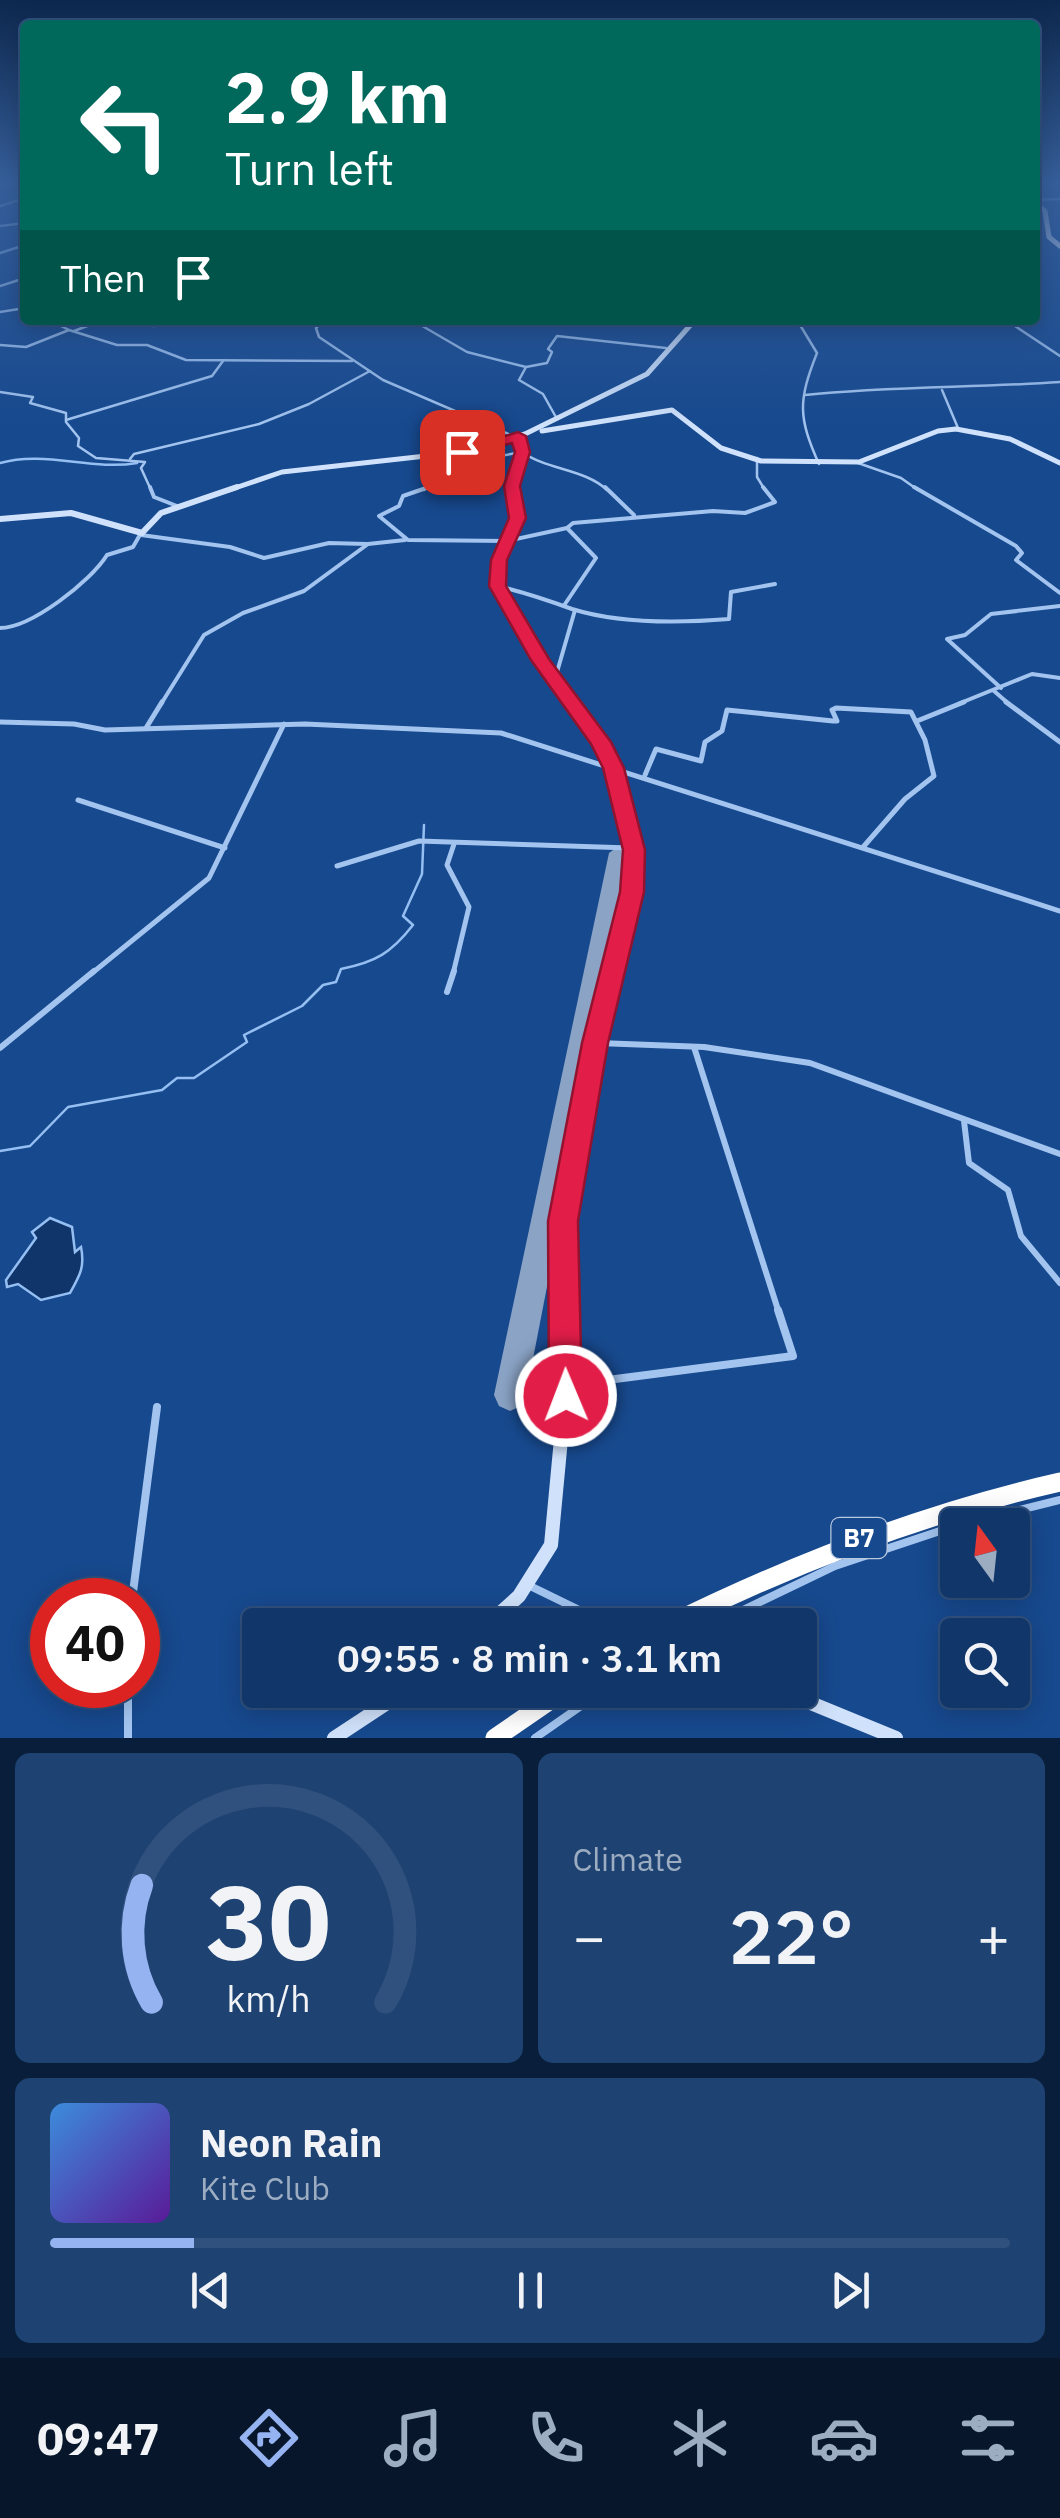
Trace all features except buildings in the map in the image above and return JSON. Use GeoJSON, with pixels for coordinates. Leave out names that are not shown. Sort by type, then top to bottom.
{"type":"FeatureCollection","features":[{"type":"Feature","properties":{"kind":"highway","name":"B7"},"geometry":{"type":"LineString","coordinates":[[703,1608],[766,1576],[866,1536],[1005,1503],[1060,1482]]}},
{"type":"Feature","properties":{"kind":"highway"},"geometry":{"type":"LineString","coordinates":[[495,1738],[539,1708]]}},
{"type":"Feature","properties":{"kind":"street"},"geometry":{"type":"LineString","coordinates":[[59,325],[117,345],[147,345],[183,360],[352,361]]}},
{"type":"Feature","properties":{"kind":"street"},"geometry":{"type":"LineString","coordinates":[[0,345],[25,348],[88,325]]}},
{"type":"Feature","properties":{"kind":"street"},"geometry":{"type":"LineString","coordinates":[[319,325],[319,337],[370,371],[520,436],[672,410],[720,448],[757,458],[858,463],[894,454],[931,433],[958,428],[990,434],[1060,463]]}},
{"type":"Feature","properties":{"kind":"street"},"geometry":{"type":"LineString","coordinates":[[421,325],[468,352],[526,367],[546,363],[552,352],[548,349],[557,336],[666,348]]}},
{"type":"Feature","properties":{"kind":"street"},"geometry":{"type":"LineString","coordinates":[[0,628],[19,628],[69,590],[89,582],[107,555],[132,547],[157,515],[177,506],[300,468],[446,455],[505,444],[640,378],[690,325]]}},
{"type":"Feature","properties":{"kind":"street"},"geometry":{"type":"LineString","coordinates":[[801,325],[816,353],[802,428],[818,464]]}},
{"type":"Feature","properties":{"kind":"street"},"geometry":{"type":"LineString","coordinates":[[1013,325],[1060,356]]}},
{"type":"Feature","properties":{"kind":"street"},"geometry":{"type":"LineString","coordinates":[[66,420],[212,376],[223,361]]}},
{"type":"Feature","properties":{"kind":"street"},"geometry":{"type":"LineString","coordinates":[[526,367],[518,378],[543,394],[557,419]]}},
{"type":"Feature","properties":{"kind":"street"},"geometry":{"type":"LineString","coordinates":[[130,459],[135,454],[221,438],[304,407],[329,389],[370,371]]}},
{"type":"Feature","properties":{"kind":"street"},"geometry":{"type":"LineString","coordinates":[[805,396],[898,385],[942,390],[1060,382]]}},
{"type":"Feature","properties":{"kind":"street"},"geometry":{"type":"LineString","coordinates":[[942,390],[958,428]]}},
{"type":"Feature","properties":{"kind":"street"},"geometry":{"type":"LineString","coordinates":[[0,392],[33,397],[30,403],[66,413],[66,420],[79,438],[79,447],[91,456],[145,462],[142,468],[154,497],[177,506]]}},
{"type":"Feature","properties":{"kind":"street"},"geometry":{"type":"LineString","coordinates":[[504,1608],[528,1584],[551,1544],[566,1386],[563,1221],[595,1043],[632,892],[634,848],[613,768],[601,742],[555,679],[497,586],[499,560],[518,518],[512,486],[520,436]]}},
{"type":"Feature","properties":{"kind":"street"},"geometry":{"type":"LineString","coordinates":[[505,444],[536,462],[599,482],[637,516]]}},
{"type":"Feature","properties":{"kind":"street"},"geometry":{"type":"LineString","coordinates":[[408,540],[379,516],[399,506],[404,496],[424,492],[440,483],[456,464],[517,453]]}},
{"type":"Feature","properties":{"kind":"street"},"geometry":{"type":"LineString","coordinates":[[446,455],[456,464]]}},
{"type":"Feature","properties":{"kind":"street"},"geometry":{"type":"LineString","coordinates":[[0,519],[71,512],[141,534],[230,548],[264,558],[326,543],[507,541],[573,524],[637,516],[746,513],[773,504],[774,500],[757,479],[757,458]]}},
{"type":"Feature","properties":{"kind":"street"},"geometry":{"type":"LineString","coordinates":[[518,466],[536,462]]}},
{"type":"Feature","properties":{"kind":"street"},"geometry":{"type":"LineString","coordinates":[[858,463],[901,478],[948,510],[1016,546],[1022,553],[1016,560],[1060,593]]}},
{"type":"Feature","properties":{"kind":"street"},"geometry":{"type":"LineString","coordinates":[[565,604],[596,558],[567,528]]}},
{"type":"Feature","properties":{"kind":"street"},"geometry":{"type":"LineString","coordinates":[[146,728],[204,635],[244,613],[304,591],[368,544]]}},
{"type":"Feature","properties":{"kind":"street"},"geometry":{"type":"LineString","coordinates":[[497,586],[565,604],[574,610],[680,623],[713,622],[732,616],[731,592],[775,584]]}},
{"type":"Feature","properties":{"kind":"street"},"geometry":{"type":"LineString","coordinates":[[1060,606],[991,614],[963,636],[948,639],[1027,721],[1060,742]]}},
{"type":"Feature","properties":{"kind":"street"},"geometry":{"type":"LineString","coordinates":[[555,679],[574,610]]}},
{"type":"Feature","properties":{"kind":"street"},"geometry":{"type":"LineString","coordinates":[[918,721],[1032,674],[1060,678]]}},
{"type":"Feature","properties":{"kind":"street"},"geometry":{"type":"LineString","coordinates":[[645,776],[656,749],[701,761],[704,744],[720,736],[728,710],[833,722],[837,720],[833,709],[912,712],[934,777],[904,799],[864,846]]}},
{"type":"Feature","properties":{"kind":"street"},"geometry":{"type":"LineString","coordinates":[[0,722],[74,724],[105,730],[284,724],[501,733],[1060,911]]}},
{"type":"Feature","properties":{"kind":"street"},"geometry":{"type":"LineString","coordinates":[[0,1048],[205,882],[284,724]]}},
{"type":"Feature","properties":{"kind":"street"},"geometry":{"type":"LineString","coordinates":[[78,800],[225,848]]}},
{"type":"Feature","properties":{"kind":"street"},"geometry":{"type":"LineString","coordinates":[[337,866],[419,842],[634,848]]}},
{"type":"Feature","properties":{"kind":"street"},"geometry":{"type":"LineString","coordinates":[[447,992],[468,929],[463,920],[469,907],[447,865],[454,844]]}},
{"type":"Feature","properties":{"kind":"street"},"geometry":{"type":"LineString","coordinates":[[595,1043],[694,1047],[833,1069],[1060,1154]]}},
{"type":"Feature","properties":{"kind":"street"},"geometry":{"type":"LineString","coordinates":[[566,1386],[793,1356],[694,1047]]}},
{"type":"Feature","properties":{"kind":"street"},"geometry":{"type":"LineString","coordinates":[[964,1121],[969,1164],[1008,1190],[1021,1236],[1060,1283]]}},
{"type":"Feature","properties":{"kind":"street"},"geometry":{"type":"LineString","coordinates":[[135,1578],[157,1407]]}},
{"type":"Feature","properties":{"kind":"street"},"geometry":{"type":"LineString","coordinates":[[994,1508],[1005,1503],[1060,1500]]}},
{"type":"Feature","properties":{"kind":"street"},"geometry":{"type":"LineString","coordinates":[[747,1608],[835,1566],[940,1531]]}},
{"type":"Feature","properties":{"kind":"street"},"geometry":{"type":"LineString","coordinates":[[528,1584],[576,1608]]}},
{"type":"Feature","properties":{"kind":"street"},"geometry":{"type":"LineString","coordinates":[[817,1706],[896,1738]]}},
{"type":"Feature","properties":{"kind":"street"},"geometry":{"type":"LineString","coordinates":[[128,1708],[128,1738]]}},
{"type":"Feature","properties":{"kind":"street"},"geometry":{"type":"LineString","coordinates":[[334,1738],[380,1708]]}},
{"type":"Feature","properties":{"kind":"street"},"geometry":{"type":"LineString","coordinates":[[535,1738],[578,1708]]}},
{"type":"Feature","properties":{"kind":"water"},"geometry":{"type":"Polygon","coordinates":[[[50,1218],[72,1227],[75,1252],[81,1247],[82,1266],[70,1293],[41,1300],[18,1284],[7,1287],[6,1280],[36,1238],[32,1232],[50,1218]]]}},
{"type":"Feature","properties":{"kind":"waterway"},"geometry":{"type":"LineString","coordinates":[[0,463],[34,459],[103,465],[137,463]]}},
{"type":"Feature","properties":{"kind":"waterway"},"geometry":{"type":"LineString","coordinates":[[0,1151],[30,1146],[68,1107],[162,1090],[177,1078],[194,1078],[247,1042],[244,1035],[302,1006],[323,985],[336,982],[341,969],[364,963],[390,949],[413,925],[403,916],[422,874],[424,825]]}},
{"type":"Feature","properties":{"kind":"runway"},"geometry":{"type":"LineString","coordinates":[[510,1395],[620,853]]}},
{"type":"Feature","properties":{"kind":"route"},"geometry":{"type":"LineString","coordinates":[[462,452],[518,436],[522,452],[512,486],[518,518],[499,560],[497,586],[540,660],[601,742],[613,768],[636,866],[595,1043],[563,1221],[566,1396]]}}]}
